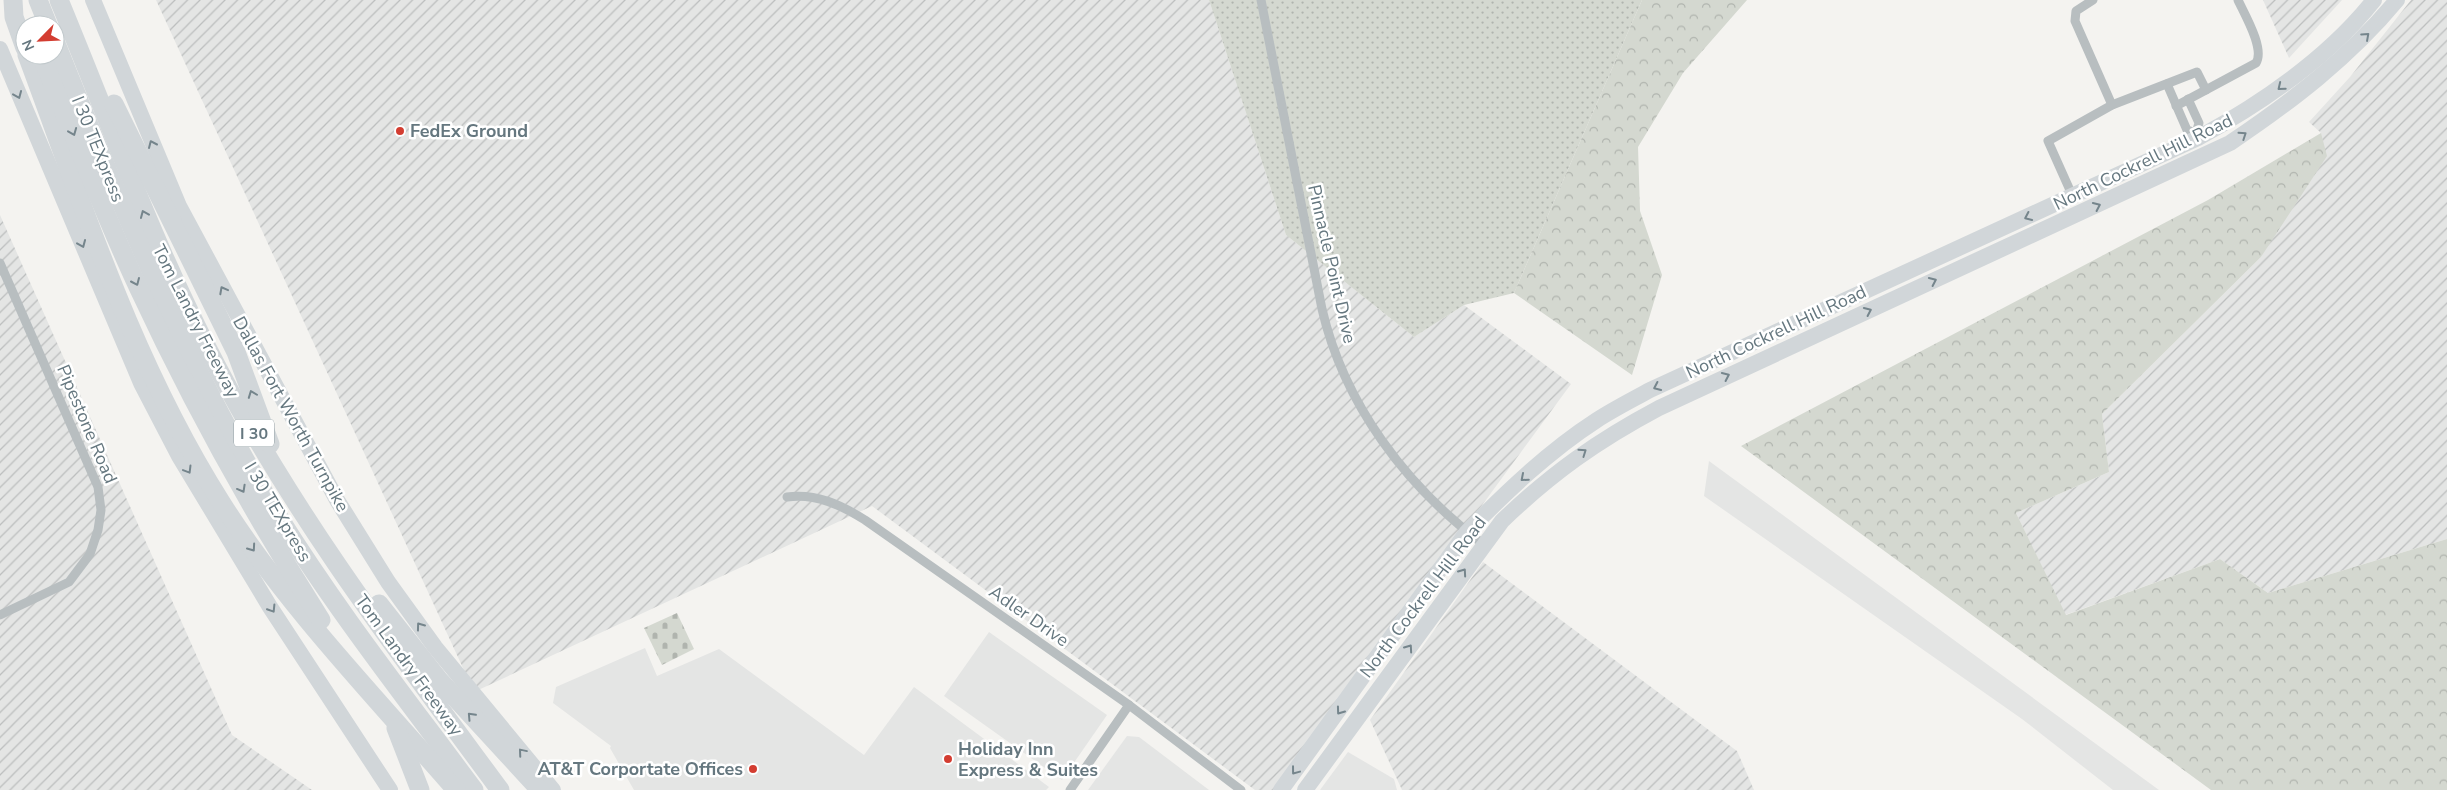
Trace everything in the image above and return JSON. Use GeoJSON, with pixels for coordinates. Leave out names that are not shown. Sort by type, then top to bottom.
{"type":"FeatureCollection","features":[{"type":"Feature","properties":{"kind":"highway"},"geometry":{"type":"LineString","coordinates":[[13,0],[15,20]]}},
{"type":"Feature","properties":{"kind":"highway"},"geometry":{"type":"LineString","coordinates":[[19,0],[25,15]]}},
{"type":"Feature","properties":{"kind":"highway"},"geometry":{"type":"LineString","coordinates":[[38,0],[44,15]]}},
{"type":"Feature","properties":{"kind":"highway","name":"Tom Landry Freeway"},"geometry":{"type":"LineString","coordinates":[[59,0],[136,195],[188,310],[264,451],[325,549],[500,790]]}},
{"type":"Feature","properties":{"kind":"highway"},"geometry":{"type":"LineString","coordinates":[[75,39],[98,68],[236,352],[307,545],[343,622],[460,790]]}},
{"type":"Feature","properties":{"kind":"highway"},"geometry":{"type":"LineString","coordinates":[[32,65],[112,289],[171,418],[221,503],[294,603],[456,790]]}},
{"type":"Feature","properties":{"kind":"highway","name":"Tom Landry Freeway"},"geometry":{"type":"LineString","coordinates":[[45,65],[138,288],[194,403],[289,570],[440,790]]}},
{"type":"Feature","properties":{"kind":"highway","name":"I 30 TEXpress"},"geometry":{"type":"LineString","coordinates":[[65,65],[144,259],[200,373],[242,452],[314,573],[358,636],[474,790]]}},
{"type":"Feature","properties":{"kind":"highway"},"geometry":{"type":"LineString","coordinates":[[325,549],[356,574],[439,680],[540,790]]}},
{"type":"Feature","properties":{"kind":"highway"},"geometry":{"type":"LineString","coordinates":[[396,728],[420,790]]}},
{"type":"Feature","properties":{"kind":"main road","name":"Dallas Fort Worth Turnpike"},"geometry":{"type":"LineString","coordinates":[[92,0],[179,206],[337,500],[388,582],[435,647],[553,790]]}},
{"type":"Feature","properties":{"kind":"main road","name":"North Cockrell Hill Road"},"geometry":{"type":"LineString","coordinates":[[1281,790],[1467,532],[1538,466],[1576,435],[1613,410],[1650,390],[2073,197],[2233,119],[2273,93],[2318,56],[2374,0]]}},
{"type":"Feature","properties":{"kind":"main road","name":"North Cockrell Hill Road"},"geometry":{"type":"LineString","coordinates":[[1305,790],[1483,544],[1502,521],[1564,466],[1604,438],[1658,408],[2206,155],[2265,120],[2308,88],[2374,28],[2397,0]]}},
{"type":"Feature","properties":{"kind":"main road"},"geometry":{"type":"LineString","coordinates":[[0,49],[141,383],[178,456],[270,607],[390,790]]}},
{"type":"Feature","properties":{"kind":"street","name":"Pinnacle Point Drive"},"geometry":{"type":"LineString","coordinates":[[1261,0],[1322,309],[1336,356],[1362,410],[1389,450],[1414,482],[1467,532],[1483,544]]}},
{"type":"Feature","properties":{"kind":"street"},"geometry":{"type":"LineString","coordinates":[[2093,0],[2076,11],[2075,21],[2112,105]]}},
{"type":"Feature","properties":{"kind":"street"},"geometry":{"type":"LineString","coordinates":[[2176,106],[2256,63],[2260,58],[2259,48],[2238,0]]}},
{"type":"Feature","properties":{"kind":"street"},"geometry":{"type":"LineString","coordinates":[[2073,197],[2048,141],[2112,105],[2197,72],[2206,90]]}},
{"type":"Feature","properties":{"kind":"street"},"geometry":{"type":"LineString","coordinates":[[2167,84],[2187,130],[2197,135]]}},
{"type":"Feature","properties":{"kind":"street"},"geometry":{"type":"LineString","coordinates":[[2188,99],[2199,124],[2197,135],[2206,155]]}},
{"type":"Feature","properties":{"kind":"street","name":"Pipestone Road"},"geometry":{"type":"LineString","coordinates":[[0,263],[98,487],[101,510],[98,530],[90,554],[69,582],[0,614]]}},
{"type":"Feature","properties":{"kind":"street","name":"Adler Drive"},"geometry":{"type":"LineString","coordinates":[[787,497],[801,495],[847,508],[1129,705],[1242,790]]}},
{"type":"Feature","properties":{"kind":"street"},"geometry":{"type":"LineString","coordinates":[[1070,790],[1129,705]]}},
{"type":"Feature","properties":{"kind":"shaded area"},"geometry":{"type":"Polygon","coordinates":[[[156,0],[1209,0],[1286,235],[1414,337],[1464,305],[1571,384],[1273,790],[1255,790],[872,506],[474,692],[156,0]]]}},
{"type":"Feature","properties":{"kind":"shaded area"},"geometry":{"type":"Polygon","coordinates":[[[2263,0],[2342,0],[2289,58],[2263,0]]]}},
{"type":"Feature","properties":{"kind":"shaded area"},"geometry":{"type":"Polygon","coordinates":[[[2411,0],[2447,0],[2447,539],[2268,593],[2220,559],[2065,615],[2016,513],[2109,472],[2102,414],[2261,257],[2321,133],[2309,122],[2350,77],[2411,0]]]}},
{"type":"Feature","properties":{"kind":"shaded area"},"geometry":{"type":"Polygon","coordinates":[[[0,215],[232,735],[312,790],[0,790],[0,215]]]}},
{"type":"Feature","properties":{"kind":"shaded area"},"geometry":{"type":"Polygon","coordinates":[[[1709,461],[2159,790],[2113,790],[2022,719],[1704,496],[1709,461]]]}},
{"type":"Feature","properties":{"kind":"shaded area"},"geometry":{"type":"Polygon","coordinates":[[[1483,562],[1737,751],[1754,790],[1402,790],[1370,720],[1483,562]]]}},
{"type":"Feature","properties":{"kind":"shaded area"},"geometry":{"type":"Polygon","coordinates":[[[989,632],[1107,715],[1062,780],[944,696],[989,632]]]}},
{"type":"Feature","properties":{"kind":"shaded area"},"geometry":{"type":"Polygon","coordinates":[[[645,648],[657,676],[719,649],[864,755],[914,687],[1049,787],[1046,790],[634,790],[610,748],[611,746],[553,703],[556,687],[645,648]]]}},
{"type":"Feature","properties":{"kind":"shaded area"},"geometry":{"type":"Polygon","coordinates":[[[1127,736],[1139,737],[1209,790],[1088,790],[1127,736]]]}},
{"type":"Feature","properties":{"kind":"shaded area"},"geometry":{"type":"Polygon","coordinates":[[[1348,752],[1394,779],[1397,790],[1320,790],[1348,752]]]}},
{"type":"Feature","properties":{"kind":"green space"},"geometry":{"type":"Polygon","coordinates":[[[1209,0],[1642,0],[1514,293],[1464,305],[1414,337],[1286,235],[1209,0]]]}},
{"type":"Feature","properties":{"kind":"green space"},"geometry":{"type":"Polygon","coordinates":[[[1642,0],[1747,0],[1683,73],[1638,147],[1640,211],[1662,275],[1632,375],[1514,293],[1642,0]]]}},
{"type":"Feature","properties":{"kind":"green space"},"geometry":{"type":"Polygon","coordinates":[[[2321,133],[2327,156],[2261,257],[2102,414],[2109,472],[2016,513],[2066,615],[2220,559],[2268,593],[2447,539],[2447,790],[2211,790],[1741,446],[2208,200],[2321,133]]]}},
{"type":"Feature","properties":{"kind":"green space"},"geometry":{"type":"Polygon","coordinates":[[[677,613],[694,649],[662,665],[644,628],[677,613]]]}},
{"type":"Feature","properties":{"kind":"place","name":"FedEx Ground"},"geometry":{"type":"Point","coordinates":[400,131]}},
{"type":"Feature","properties":{"kind":"place","name":"Holiday Inn Express & Suites"},"geometry":{"type":"Point","coordinates":[948,759]}},
{"type":"Feature","properties":{"kind":"place","name":"AT&T Corportate Offices"},"geometry":{"type":"Point","coordinates":[753,769]}}]}
